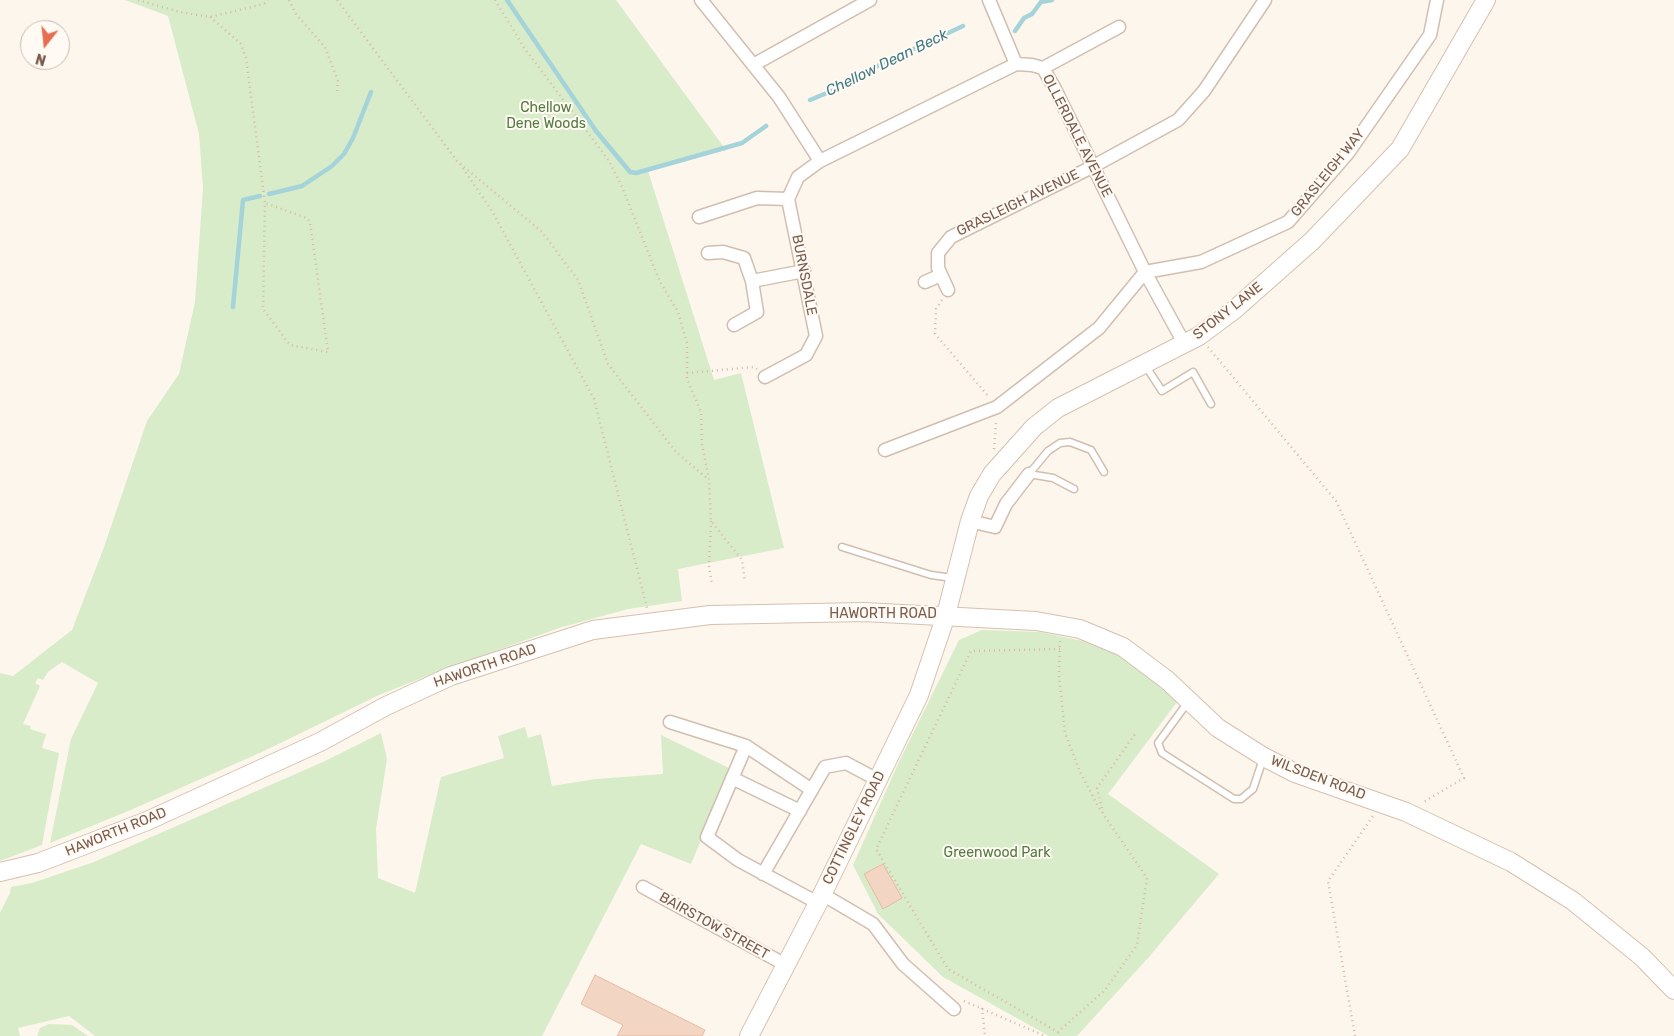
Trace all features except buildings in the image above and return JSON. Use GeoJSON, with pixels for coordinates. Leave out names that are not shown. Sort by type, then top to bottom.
{"type":"FeatureCollection","features":[{"type":"Feature","properties":{"kind":"main road","name":"STONY LANE"},"geometry":{"type":"LineString","coordinates":[[946,615],[970,521],[979,496],[992,474],[1034,427],[1058,408],[1192,340],[1234,310],[1312,241],[1400,149],[1486,0]]}},
{"type":"Feature","properties":{"kind":"main road","name":"HAWORTH ROAD"},"geometry":{"type":"LineString","coordinates":[[0,872],[38,863],[147,821],[320,742],[386,706],[451,676],[593,630],[650,621],[710,616],[864,612],[946,615]]}},
{"type":"Feature","properties":{"kind":"main road","name":"WILSDEN ROAD"},"geometry":{"type":"LineString","coordinates":[[946,615],[1060,624],[1080,629],[1123,647],[1167,680],[1218,728],[1264,757],[1295,773],[1383,802],[1511,862],[1573,901],[1642,957],[1674,990]]}},
{"type":"Feature","properties":{"kind":"main road","name":"COTTINGLEY ROAD"},"geometry":{"type":"LineString","coordinates":[[749,1036],[820,899],[919,695],[946,615]]}},
{"type":"Feature","properties":{"kind":"street"},"geometry":{"type":"LineString","coordinates":[[701,0],[779,97],[820,161]]}},
{"type":"Feature","properties":{"kind":"street"},"geometry":{"type":"LineString","coordinates":[[699,217],[757,198],[788,199],[798,177],[820,161],[1016,64],[989,0]]}},
{"type":"Feature","properties":{"kind":"street","name":"GRASLEIGH AVENUE"},"geometry":{"type":"LineString","coordinates":[[948,290],[938,268],[938,253],[951,237],[1092,167],[1178,120],[1204,91],[1265,0]]}},
{"type":"Feature","properties":{"kind":"street","name":"GRASLEIGH WAY"},"geometry":{"type":"LineString","coordinates":[[1144,272],[1201,262],[1288,222],[1348,153],[1430,35],[1437,0]]}},
{"type":"Feature","properties":{"kind":"street"},"geometry":{"type":"LineString","coordinates":[[754,65],[861,2]]}},
{"type":"Feature","properties":{"kind":"street"},"geometry":{"type":"LineString","coordinates":[[1043,68],[1119,27]]}},
{"type":"Feature","properties":{"kind":"street","name":"OLLERDALE AVENUE"},"geometry":{"type":"LineString","coordinates":[[1016,64],[1032,64],[1043,68],[1144,272],[1192,340]]}},
{"type":"Feature","properties":{"kind":"street","name":"BURNSDALE"},"geometry":{"type":"LineString","coordinates":[[765,377],[806,355],[816,336],[788,199]]}},
{"type":"Feature","properties":{"kind":"street"},"geometry":{"type":"LineString","coordinates":[[708,253],[723,252],[744,258],[752,281],[756,312],[740,324],[734,325]]}},
{"type":"Feature","properties":{"kind":"street"},"geometry":{"type":"LineString","coordinates":[[752,281],[804,271]]}},
{"type":"Feature","properties":{"kind":"street"},"geometry":{"type":"LineString","coordinates":[[885,450],[998,407],[1099,328],[1144,272]]}},
{"type":"Feature","properties":{"kind":"street"},"geometry":{"type":"LineString","coordinates":[[925,282],[941,276]]}},
{"type":"Feature","properties":{"kind":"street"},"geometry":{"type":"LineString","coordinates":[[970,521],[995,527],[1006,504],[1030,474]]}},
{"type":"Feature","properties":{"kind":"street"},"geometry":{"type":"LineString","coordinates":[[670,722],[746,746],[812,790]]}},
{"type":"Feature","properties":{"kind":"street"},"geometry":{"type":"LineString","coordinates":[[746,746],[706,837],[738,860],[763,874],[873,924],[903,964],[959,1005]]}},
{"type":"Feature","properties":{"kind":"street"},"geometry":{"type":"LineString","coordinates":[[763,874],[825,767],[846,763],[878,780]]}},
{"type":"Feature","properties":{"kind":"street"},"geometry":{"type":"LineString","coordinates":[[732,778],[800,811]]}},
{"type":"Feature","properties":{"kind":"street","name":"BAIRSTOW STREET"},"geometry":{"type":"LineString","coordinates":[[643,887],[786,965]]}},
{"type":"Feature","properties":{"kind":"lane"},"geometry":{"type":"LineString","coordinates":[[1144,364],[1162,391],[1193,372],[1211,404]]}},
{"type":"Feature","properties":{"kind":"lane"},"geometry":{"type":"LineString","coordinates":[[1074,489],[1053,478],[1030,474],[1048,452],[1060,443],[1070,442],[1091,450],[1104,472]]}},
{"type":"Feature","properties":{"kind":"lane"},"geometry":{"type":"LineString","coordinates":[[842,547],[931,575],[954,578]]}},
{"type":"Feature","properties":{"kind":"lane"},"geometry":{"type":"LineString","coordinates":[[1188,700],[1158,743],[1162,753],[1234,799],[1241,799],[1253,789],[1264,757]]}},
{"type":"Feature","properties":{"kind":"path"},"geometry":{"type":"LineString","coordinates":[[138,0],[180,12],[210,17],[264,4],[268,0]]}},
{"type":"Feature","properties":{"kind":"path"},"geometry":{"type":"LineString","coordinates":[[289,0],[296,14],[326,46],[338,81],[337,94]]}},
{"type":"Feature","properties":{"kind":"path"},"geometry":{"type":"LineString","coordinates":[[337,0],[492,211],[594,399],[650,621]]}},
{"type":"Feature","properties":{"kind":"path"},"geometry":{"type":"LineString","coordinates":[[494,0],[525,49],[609,161],[622,186],[660,282],[678,312],[687,343],[686,379],[701,412],[702,444],[709,480],[712,521],[709,566],[712,585]]}},
{"type":"Feature","properties":{"kind":"path"},"geometry":{"type":"LineString","coordinates":[[210,17],[241,44],[246,58],[265,203],[263,309],[290,345],[328,352],[310,222],[307,218],[265,203]]}},
{"type":"Feature","properties":{"kind":"path"},"geometry":{"type":"LineString","coordinates":[[457,161],[542,232],[578,280],[608,364],[676,452],[709,480]]}},
{"type":"Feature","properties":{"kind":"path"},"geometry":{"type":"LineString","coordinates":[[948,290],[936,309],[935,334],[998,407],[992,474]]}},
{"type":"Feature","properties":{"kind":"path"},"geometry":{"type":"LineString","coordinates":[[1192,340],[1336,501],[1464,778],[1406,812]]}},
{"type":"Feature","properties":{"kind":"path"},"geometry":{"type":"LineString","coordinates":[[687,373],[754,367],[765,377]]}},
{"type":"Feature","properties":{"kind":"path"},"geometry":{"type":"LineString","coordinates":[[712,521],[742,560],[745,582]]}},
{"type":"Feature","properties":{"kind":"path"},"geometry":{"type":"LineString","coordinates":[[1060,624],[1060,649],[1059,676],[1065,733],[1080,772],[1104,815],[1147,878],[1138,945],[1105,990],[1058,1032],[948,969],[876,849],[971,651],[1060,649]]}},
{"type":"Feature","properties":{"kind":"path"},"geometry":{"type":"LineString","coordinates":[[1104,815],[1097,788],[1134,734]]}},
{"type":"Feature","properties":{"kind":"path"},"geometry":{"type":"LineString","coordinates":[[1355,1036],[1328,881],[1383,802]]}},
{"type":"Feature","properties":{"kind":"path"},"geometry":{"type":"LineString","coordinates":[[959,1005],[982,1008],[1045,1036]]}},
{"type":"Feature","properties":{"kind":"path"},"geometry":{"type":"LineString","coordinates":[[982,1008],[985,1036]]}},
{"type":"Feature","properties":{"kind":"green space","name":"Chellow Dene Woods"},"geometry":{"type":"Polygon","coordinates":[[[125,0],[616,0],[726,150],[648,171],[714,380],[741,373],[784,548],[678,569],[682,601],[628,609],[559,628],[432,674],[379,695],[264,751],[133,809],[50,843],[71,739],[98,683],[62,662],[48,672],[43,680],[38,678],[35,683],[40,686],[23,724],[31,726],[30,729],[46,734],[42,748],[59,753],[42,845],[0,861],[0,673],[13,676],[72,630],[104,547],[147,421],[179,374],[195,302],[203,188],[199,134],[168,16],[125,0]]]}},
{"type":"Feature","properties":{"kind":"green space","name":"Greenwood Park"},"geometry":{"type":"Polygon","coordinates":[[[982,630],[1040,632],[1083,641],[1127,659],[1177,702],[1108,794],[1219,874],[1148,958],[1077,1036],[1049,1036],[943,977],[878,914],[853,865],[898,764],[959,640],[982,630]]]}},
{"type":"Feature","properties":{"kind":"green space"},"geometry":{"type":"Polygon","coordinates":[[[525,727],[528,738],[541,734],[552,786],[596,779],[663,774],[661,735],[731,769],[691,864],[641,844],[542,1036],[95,1036],[69,1016],[18,1028],[20,1036],[0,1036],[0,913],[11,887],[32,883],[94,862],[323,762],[381,733],[387,759],[376,829],[378,878],[415,893],[441,777],[504,758],[498,736],[525,727]]]}},
{"type":"Feature","properties":{"kind":"green space"},"geometry":{"type":"Polygon","coordinates":[[[49,1024],[72,1025],[88,1036],[37,1036],[40,1028],[49,1024]]]}},
{"type":"Feature","properties":{"kind":"waterway","name":"Chellow Dean Beck"},"geometry":{"type":"LineString","coordinates":[[507,0],[596,131],[630,172],[636,173],[742,143],[766,126]]}},
{"type":"Feature","properties":{"kind":"waterway","name":"Chellow Dean Beck"},"geometry":{"type":"LineString","coordinates":[[1015,31],[1024,18],[1032,14],[1041,2],[1052,0]]}},
{"type":"Feature","properties":{"kind":"waterway","name":"Chellow Dean Beck"},"geometry":{"type":"LineString","coordinates":[[810,100],[834,90],[854,77],[963,26]]}},
{"type":"Feature","properties":{"kind":"waterway"},"geometry":{"type":"LineString","coordinates":[[269,194],[302,186],[332,166],[344,154],[353,138],[371,92]]}},
{"type":"Feature","properties":{"kind":"waterway"},"geometry":{"type":"LineString","coordinates":[[233,307],[243,200],[260,196]]}}]}
